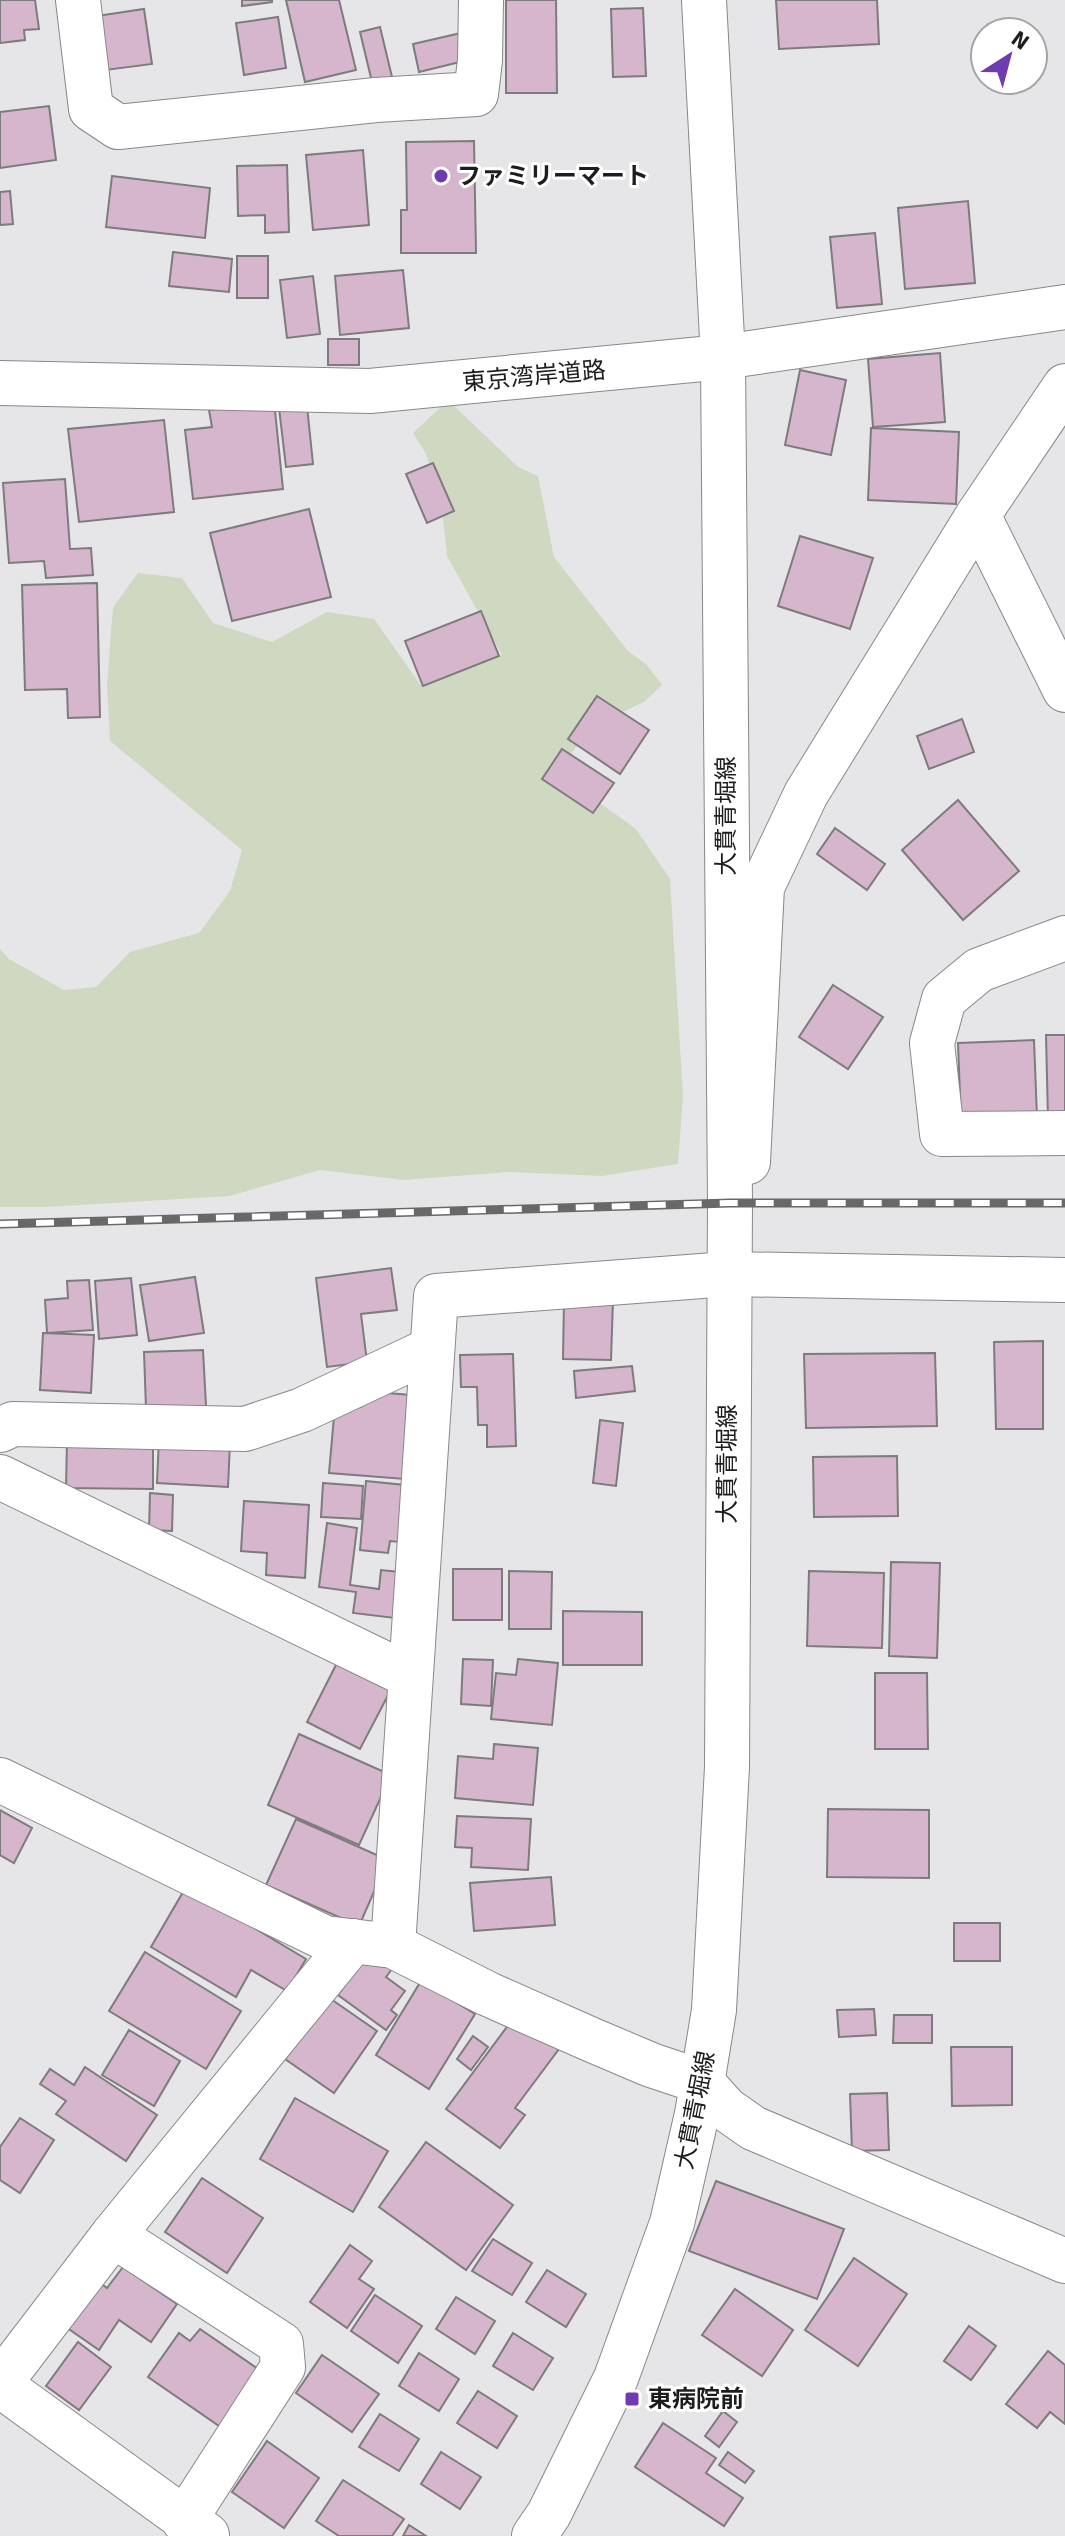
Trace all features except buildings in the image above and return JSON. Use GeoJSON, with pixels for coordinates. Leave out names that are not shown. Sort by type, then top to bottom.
{"type":"FeatureCollection","features":[{"type":"Feature","properties":{"kind":"main road"},"geometry":{"type":"LineString","coordinates":[[78,0],[91,109],[118,127],[376,100],[476,94],[481,0]]}},
{"type":"Feature","properties":{"kind":"main road","name":"大貫青堀線"},"geometry":{"type":"LineString","coordinates":[[534,2536],[549,2514],[621,2364],[672,2223],[714,2010],[727,1767],[730,1203],[723,357],[704,0]]}},
{"type":"Feature","properties":{"kind":"main road","name":"東京湾岸道路"},"geometry":{"type":"LineString","coordinates":[[0,383],[370,391],[723,357],[1065,307]]}},
{"type":"Feature","properties":{"kind":"main road"},"geometry":{"type":"LineString","coordinates":[[730,1203],[747,1177],[762,887],[806,794],[978,515],[1065,386]]}},
{"type":"Feature","properties":{"kind":"main road"},"geometry":{"type":"LineString","coordinates":[[978,515],[1065,690]]}},
{"type":"Feature","properties":{"kind":"main road"},"geometry":{"type":"LineString","coordinates":[[1065,938],[979,970],[944,999],[932,1043],[942,1134],[1065,1133]]}},
{"type":"Feature","properties":{"kind":"main road"},"geometry":{"type":"LineString","coordinates":[[113,2235],[281,2344],[283,2367],[197,2528],[0,2384],[113,2235],[373,1944],[410,1676],[436,1296],[728,1274],[1065,1280]]}},
{"type":"Feature","properties":{"kind":"main road"},"geometry":{"type":"LineString","coordinates":[[0,1430],[13,1424],[245,1429],[302,1410],[432,1349]]}},
{"type":"Feature","properties":{"kind":"main road"},"geometry":{"type":"LineString","coordinates":[[0,1477],[410,1676]]}},
{"type":"Feature","properties":{"kind":"main road"},"geometry":{"type":"LineString","coordinates":[[0,1780],[325,1938],[373,1944],[651,2065],[702,2082],[726,2109],[753,2128],[1065,2261]]}},
{"type":"Feature","properties":{"kind":"green space"},"geometry":{"type":"Polygon","coordinates":[[[448,400],[518,467],[538,476],[554,557],[628,651],[646,664],[662,685],[644,702],[591,727],[565,762],[579,788],[636,829],[670,879],[683,1096],[678,1164],[601,1176],[508,1172],[404,1180],[320,1170],[230,1196],[0,1207],[0,949],[9,959],[64,990],[96,987],[130,952],[199,933],[230,891],[242,850],[110,741],[107,685],[113,607],[138,573],[182,578],[213,623],[272,642],[327,612],[374,619],[420,684],[502,655],[447,556],[441,500],[426,454],[413,433],[448,400]]]}},
{"type":"Feature","properties":{"kind":"railway"},"geometry":{"type":"LineString","coordinates":[[0,1224],[730,1203],[1065,1203]]}},
{"type":"Feature","properties":{"kind":"place","name":"ファミリーマート"},"geometry":{"type":"Point","coordinates":[441,176]}},
{"type":"Feature","properties":{"kind":"place","name":"東病院前"},"geometry":{"type":"Point","coordinates":[632,2399]}}]}
